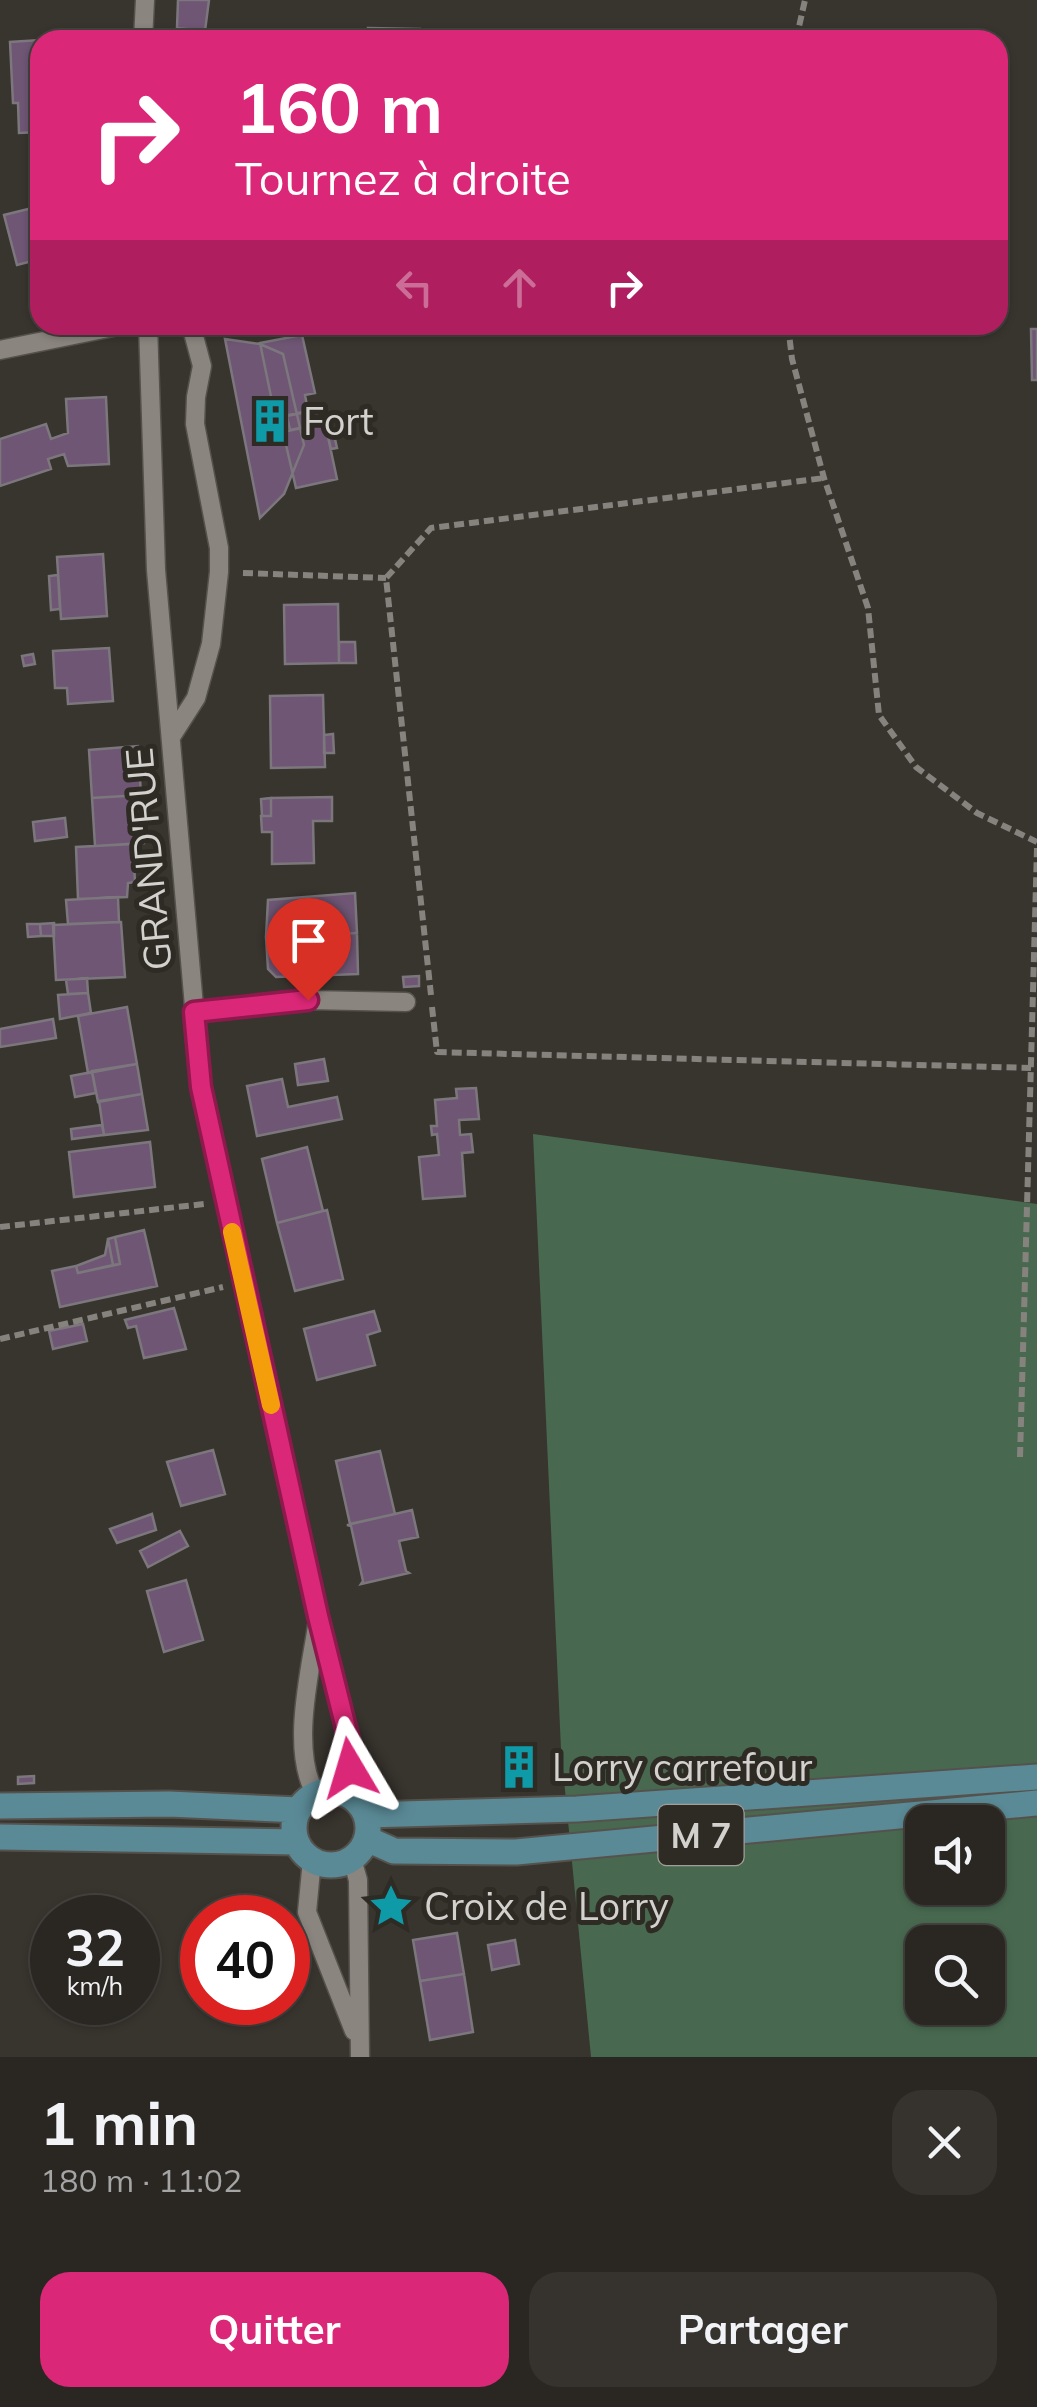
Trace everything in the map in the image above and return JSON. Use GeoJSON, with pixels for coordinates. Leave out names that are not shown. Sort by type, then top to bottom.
{"type":"FeatureCollection","features":[{"type":"Feature","properties":{"kind":"main road","name":"M 7"},"geometry":{"type":"LineString","coordinates":[[359,1827],[1037,1777]]}},
{"type":"Feature","properties":{"kind":"main road"},"geometry":{"type":"LineString","coordinates":[[0,1806],[278,1807],[307,1802],[328,1791],[359,1827],[325,1865],[304,1851],[294,1831],[307,1802]]}},
{"type":"Feature","properties":{"kind":"main road","name":"M 7"},"geometry":{"type":"LineString","coordinates":[[359,1827],[394,1851],[516,1852],[1037,1804]]}},
{"type":"Feature","properties":{"kind":"main road"},"geometry":{"type":"LineString","coordinates":[[0,1838],[304,1851]]}},
{"type":"Feature","properties":{"kind":"street"},"geometry":{"type":"LineString","coordinates":[[144,30],[145,0]]}},
{"type":"Feature","properties":{"kind":"street"},"geometry":{"type":"LineString","coordinates":[[0,350],[74,335]]}},
{"type":"Feature","properties":{"kind":"street","name":"GRAND'RUE"},"geometry":{"type":"LineString","coordinates":[[148,335],[156,553],[201,1087],[349,1740],[359,1827],[359,2049]]}},
{"type":"Feature","properties":{"kind":"street"},"geometry":{"type":"LineString","coordinates":[[171,738],[196,698],[211,644],[219,572],[220,548],[196,424],[202,366],[194,335]]}},
{"type":"Feature","properties":{"kind":"street"},"geometry":{"type":"LineString","coordinates":[[194,1012],[308,1000],[406,1002]]}},
{"type":"Feature","properties":{"kind":"street","name":"GRAND'RUE"},"geometry":{"type":"LineString","coordinates":[[307,1802],[310,1783],[302,1728],[318,1616]]}},
{"type":"Feature","properties":{"kind":"street"},"geometry":{"type":"LineString","coordinates":[[304,1851],[307,1912],[359,2049]]}},
{"type":"Feature","properties":{"kind":"path"},"geometry":{"type":"LineString","coordinates":[[798,30],[805,0]]}},
{"type":"Feature","properties":{"kind":"path"},"geometry":{"type":"LineString","coordinates":[[789,335],[824,478],[868,608],[879,715],[916,767],[977,813],[1037,845],[1020,1457]]}},
{"type":"Feature","properties":{"kind":"path"},"geometry":{"type":"LineString","coordinates":[[824,478],[431,528],[386,578],[437,1052],[1031,1068]]}},
{"type":"Feature","properties":{"kind":"path"},"geometry":{"type":"LineString","coordinates":[[219,572],[386,578]]}},
{"type":"Feature","properties":{"kind":"path"},"geometry":{"type":"LineString","coordinates":[[0,1227],[188,1208],[225,1200]]}},
{"type":"Feature","properties":{"kind":"path"},"geometry":{"type":"LineString","coordinates":[[0,1340],[243,1280]]}},
{"type":"Feature","properties":{"kind":"green space"},"geometry":{"type":"Polygon","coordinates":[[[533,1134],[1037,1204],[1037,2057],[591,2057],[561,1749],[533,1134]]]}},
{"type":"Feature","properties":{"kind":"building"},"geometry":{"type":"Polygon","coordinates":[[[178,0],[209,0],[205,30],[177,28],[178,0]]]}},
{"type":"Feature","properties":{"kind":"building"},"geometry":{"type":"Polygon","coordinates":[[[368,28],[420,29],[420,30],[368,28]]]}},
{"type":"Feature","properties":{"kind":"building"},"geometry":{"type":"Polygon","coordinates":[[[30,41],[30,132],[19,133],[18,103],[13,103],[10,42],[30,41]]]}},
{"type":"Feature","properties":{"kind":"building"},"geometry":{"type":"Polygon","coordinates":[[[30,208],[30,262],[17,265],[4,215],[30,208]]]}},
{"type":"Feature","properties":{"kind":"building"},"geometry":{"type":"Polygon","coordinates":[[[1031,329],[1037,329],[1037,380],[1032,380],[1031,329]]]}},
{"type":"Feature","properties":{"kind":"building"},"geometry":{"type":"Polygon","coordinates":[[[302,335],[315,393],[305,395],[308,411],[269,419],[265,403],[272,401],[260,343],[302,335]]]}},
{"type":"Feature","properties":{"kind":"building","name":"Fort"},"geometry":{"type":"Polygon","coordinates":[[[225,339],[260,344],[283,354],[304,445],[284,494],[260,518],[225,339]]]}},
{"type":"Feature","properties":{"kind":"building"},"geometry":{"type":"Polygon","coordinates":[[[106,397],[109,464],[68,466],[64,454],[48,459],[51,469],[0,486],[0,439],[46,424],[51,439],[68,433],[66,399],[106,397]]]}},
{"type":"Feature","properties":{"kind":"building"},"geometry":{"type":"Polygon","coordinates":[[[316,410],[319,424],[290,430],[287,416],[316,410]]]}},
{"type":"Feature","properties":{"kind":"building"},"geometry":{"type":"Polygon","coordinates":[[[331,421],[337,448],[331,449],[325,423],[331,421]]]}},
{"type":"Feature","properties":{"kind":"building"},"geometry":{"type":"Polygon","coordinates":[[[325,423],[337,479],[296,488],[283,432],[325,423]]]}},
{"type":"Feature","properties":{"kind":"building"},"geometry":{"type":"Polygon","coordinates":[[[103,554],[107,616],[61,619],[57,557],[103,554]]]}},
{"type":"Feature","properties":{"kind":"building"},"geometry":{"type":"Polygon","coordinates":[[[58,575],[60,609],[51,610],[49,576],[58,575]]]}},
{"type":"Feature","properties":{"kind":"building"},"geometry":{"type":"Polygon","coordinates":[[[338,604],[339,663],[285,664],[284,605],[338,604]]]}},
{"type":"Feature","properties":{"kind":"building"},"geometry":{"type":"Polygon","coordinates":[[[339,642],[355,642],[356,663],[339,663],[339,642]]]}},
{"type":"Feature","properties":{"kind":"building"},"geometry":{"type":"Polygon","coordinates":[[[109,648],[113,701],[68,704],[67,688],[55,688],[53,651],[109,648]]]}},
{"type":"Feature","properties":{"kind":"building"},"geometry":{"type":"Polygon","coordinates":[[[33,654],[35,664],[24,666],[22,656],[33,654]]]}},
{"type":"Feature","properties":{"kind":"building"},"geometry":{"type":"Polygon","coordinates":[[[323,695],[325,767],[271,768],[270,696],[323,695]]]}},
{"type":"Feature","properties":{"kind":"building"},"geometry":{"type":"Polygon","coordinates":[[[333,734],[334,753],[324,753],[324,735],[333,734]]]}},
{"type":"Feature","properties":{"kind":"building"},"geometry":{"type":"Polygon","coordinates":[[[138,746],[141,795],[92,798],[89,750],[138,746]]]}},
{"type":"Feature","properties":{"kind":"building"},"geometry":{"type":"Polygon","coordinates":[[[141,795],[144,843],[95,846],[92,798],[141,795]]]}},
{"type":"Feature","properties":{"kind":"building"},"geometry":{"type":"Polygon","coordinates":[[[332,797],[332,821],[313,821],[314,863],[272,864],[272,832],[262,832],[261,816],[271,816],[271,798],[332,797]]]}},
{"type":"Feature","properties":{"kind":"building"},"geometry":{"type":"Polygon","coordinates":[[[271,798],[271,816],[262,816],[261,799],[271,798]]]}},
{"type":"Feature","properties":{"kind":"building"},"geometry":{"type":"Polygon","coordinates":[[[65,818],[67,837],[35,841],[33,822],[65,818]]]}},
{"type":"Feature","properties":{"kind":"building"},"geometry":{"type":"Polygon","coordinates":[[[133,844],[135,882],[128,883],[127,897],[78,899],[76,847],[133,844]]]}},
{"type":"Feature","properties":{"kind":"building"},"geometry":{"type":"Polygon","coordinates":[[[355,893],[357,933],[266,937],[268,900],[355,893]]]}},
{"type":"Feature","properties":{"kind":"building"},"geometry":{"type":"Polygon","coordinates":[[[118,897],[119,922],[68,924],[66,900],[118,897]]]}},
{"type":"Feature","properties":{"kind":"building"},"geometry":{"type":"Polygon","coordinates":[[[121,922],[125,977],[56,980],[53,925],[121,922]]]}},
{"type":"Feature","properties":{"kind":"building"},"geometry":{"type":"Polygon","coordinates":[[[54,923],[54,936],[41,936],[40,924],[54,923]]]}},
{"type":"Feature","properties":{"kind":"building"},"geometry":{"type":"Polygon","coordinates":[[[27,924],[40,924],[41,936],[28,937],[27,924]]]}},
{"type":"Feature","properties":{"kind":"building"},"geometry":{"type":"Polygon","coordinates":[[[357,933],[358,974],[276,977],[268,969],[266,937],[357,933]]]}},
{"type":"Feature","properties":{"kind":"building"},"geometry":{"type":"Polygon","coordinates":[[[419,976],[419,986],[404,987],[403,977],[419,976]]]}},
{"type":"Feature","properties":{"kind":"building"},"geometry":{"type":"Polygon","coordinates":[[[87,978],[88,993],[68,994],[66,980],[87,978]]]}},
{"type":"Feature","properties":{"kind":"building"},"geometry":{"type":"Polygon","coordinates":[[[88,993],[91,1013],[60,1019],[58,995],[88,993]]]}},
{"type":"Feature","properties":{"kind":"building"},"geometry":{"type":"Polygon","coordinates":[[[127,1007],[137,1064],[88,1073],[78,1016],[127,1007]]]}},
{"type":"Feature","properties":{"kind":"building"},"geometry":{"type":"Polygon","coordinates":[[[53,1019],[56,1038],[0,1047],[0,1029],[53,1019]]]}},
{"type":"Feature","properties":{"kind":"building"},"geometry":{"type":"Polygon","coordinates":[[[324,1059],[328,1081],[298,1085],[295,1064],[324,1059]]]}},
{"type":"Feature","properties":{"kind":"building"},"geometry":{"type":"Polygon","coordinates":[[[137,1064],[142,1094],[98,1102],[92,1071],[137,1064]]]}},
{"type":"Feature","properties":{"kind":"building"},"geometry":{"type":"Polygon","coordinates":[[[92,1072],[96,1093],[75,1097],[71,1076],[92,1072]]]}},
{"type":"Feature","properties":{"kind":"building"},"geometry":{"type":"Polygon","coordinates":[[[282,1079],[288,1107],[337,1097],[342,1119],[257,1136],[247,1086],[282,1079]]]}},
{"type":"Feature","properties":{"kind":"building"},"geometry":{"type":"Polygon","coordinates":[[[476,1088],[479,1119],[459,1120],[460,1135],[471,1134],[473,1152],[462,1153],[465,1196],[423,1199],[419,1157],[439,1155],[437,1134],[432,1135],[431,1126],[437,1126],[435,1100],[457,1098],[456,1089],[476,1088]]]}},
{"type":"Feature","properties":{"kind":"building"},"geometry":{"type":"Polygon","coordinates":[[[142,1094],[148,1130],[104,1135],[99,1101],[142,1094]]]}},
{"type":"Feature","properties":{"kind":"building"},"geometry":{"type":"Polygon","coordinates":[[[102,1125],[104,1135],[72,1139],[71,1129],[102,1125]]]}},
{"type":"Feature","properties":{"kind":"building"},"geometry":{"type":"Polygon","coordinates":[[[150,1142],[155,1187],[74,1197],[69,1152],[150,1142]]]}},
{"type":"Feature","properties":{"kind":"building"},"geometry":{"type":"Polygon","coordinates":[[[307,1147],[323,1211],[277,1223],[262,1159],[307,1147]]]}},
{"type":"Feature","properties":{"kind":"building"},"geometry":{"type":"Polygon","coordinates":[[[327,1210],[343,1279],[295,1291],[277,1223],[327,1210]]]}},
{"type":"Feature","properties":{"kind":"building"},"geometry":{"type":"Polygon","coordinates":[[[144,1230],[157,1286],[60,1307],[52,1271],[76,1266],[78,1273],[120,1264],[115,1237],[144,1230]]]}},
{"type":"Feature","properties":{"kind":"building"},"geometry":{"type":"Polygon","coordinates":[[[115,1237],[120,1264],[113,1265],[108,1239],[115,1237]]]}},
{"type":"Feature","properties":{"kind":"building"},"geometry":{"type":"Polygon","coordinates":[[[108,1239],[113,1265],[78,1273],[76,1266],[105,1255],[108,1239]]]}},
{"type":"Feature","properties":{"kind":"building"},"geometry":{"type":"Polygon","coordinates":[[[174,1308],[186,1349],[144,1358],[136,1326],[128,1328],[125,1320],[174,1308]]]}},
{"type":"Feature","properties":{"kind":"building"},"geometry":{"type":"Polygon","coordinates":[[[374,1311],[380,1331],[367,1335],[375,1365],[317,1380],[304,1329],[374,1311]]]}},
{"type":"Feature","properties":{"kind":"building"},"geometry":{"type":"Polygon","coordinates":[[[83,1324],[87,1341],[53,1349],[49,1331],[83,1324]]]}},
{"type":"Feature","properties":{"kind":"building"},"geometry":{"type":"Polygon","coordinates":[[[213,1450],[225,1494],[181,1506],[167,1462],[213,1450]]]}},
{"type":"Feature","properties":{"kind":"building"},"geometry":{"type":"Polygon","coordinates":[[[380,1451],[395,1514],[350,1524],[336,1461],[380,1451]]]}},
{"type":"Feature","properties":{"kind":"building"},"geometry":{"type":"Polygon","coordinates":[[[412,1510],[418,1537],[399,1541],[409,1573],[361,1584],[351,1526],[347,1525],[412,1510]]]}},
{"type":"Feature","properties":{"kind":"building"},"geometry":{"type":"Polygon","coordinates":[[[152,1514],[156,1530],[117,1543],[110,1529],[152,1514]]]}},
{"type":"Feature","properties":{"kind":"building"},"geometry":{"type":"Polygon","coordinates":[[[180,1531],[188,1546],[148,1567],[140,1551],[180,1531]]]}},
{"type":"Feature","properties":{"kind":"building"},"geometry":{"type":"Polygon","coordinates":[[[186,1580],[203,1640],[164,1652],[147,1591],[186,1580]]]}},
{"type":"Feature","properties":{"kind":"building","name":"Lorry carrefour"},"geometry":{"type":"Polygon","coordinates":[[[525,1760],[526,1772],[514,1773],[512,1761],[525,1760]]]}},
{"type":"Feature","properties":{"kind":"building"},"geometry":{"type":"Polygon","coordinates":[[[34,1776],[34,1783],[18,1784],[18,1777],[34,1776]]]}},
{"type":"Feature","properties":{"kind":"building"},"geometry":{"type":"Polygon","coordinates":[[[457,1933],[464,1974],[420,1981],[413,1940],[457,1933]]]}},
{"type":"Feature","properties":{"kind":"building"},"geometry":{"type":"Polygon","coordinates":[[[515,1940],[519,1964],[492,1970],[488,1945],[515,1940]]]}},
{"type":"Feature","properties":{"kind":"building"},"geometry":{"type":"Polygon","coordinates":[[[464,1974],[473,2032],[430,2040],[420,1981],[464,1974]]]}},
{"type":"Feature","properties":{"kind":"slow traffic"},"geometry":{"type":"LineString","coordinates":[[232,1232],[271,1405]]}},
{"type":"Feature","properties":{"kind":"place","name":"Fort"},"geometry":{"type":"Point","coordinates":[270,421]}},
{"type":"Feature","properties":{"kind":"place","name":"Lorry carrefour"},"geometry":{"type":"Point","coordinates":[519,1767]}},
{"type":"Feature","properties":{"kind":"place","name":"Croix de Lorry"},"geometry":{"type":"Point","coordinates":[391,1906]}},
{"type":"Feature","properties":{"kind":"route"},"geometry":{"type":"LineString","coordinates":[[308,1000],[194,1012],[201,1087],[349,1740],[350,1768]]}}]}
